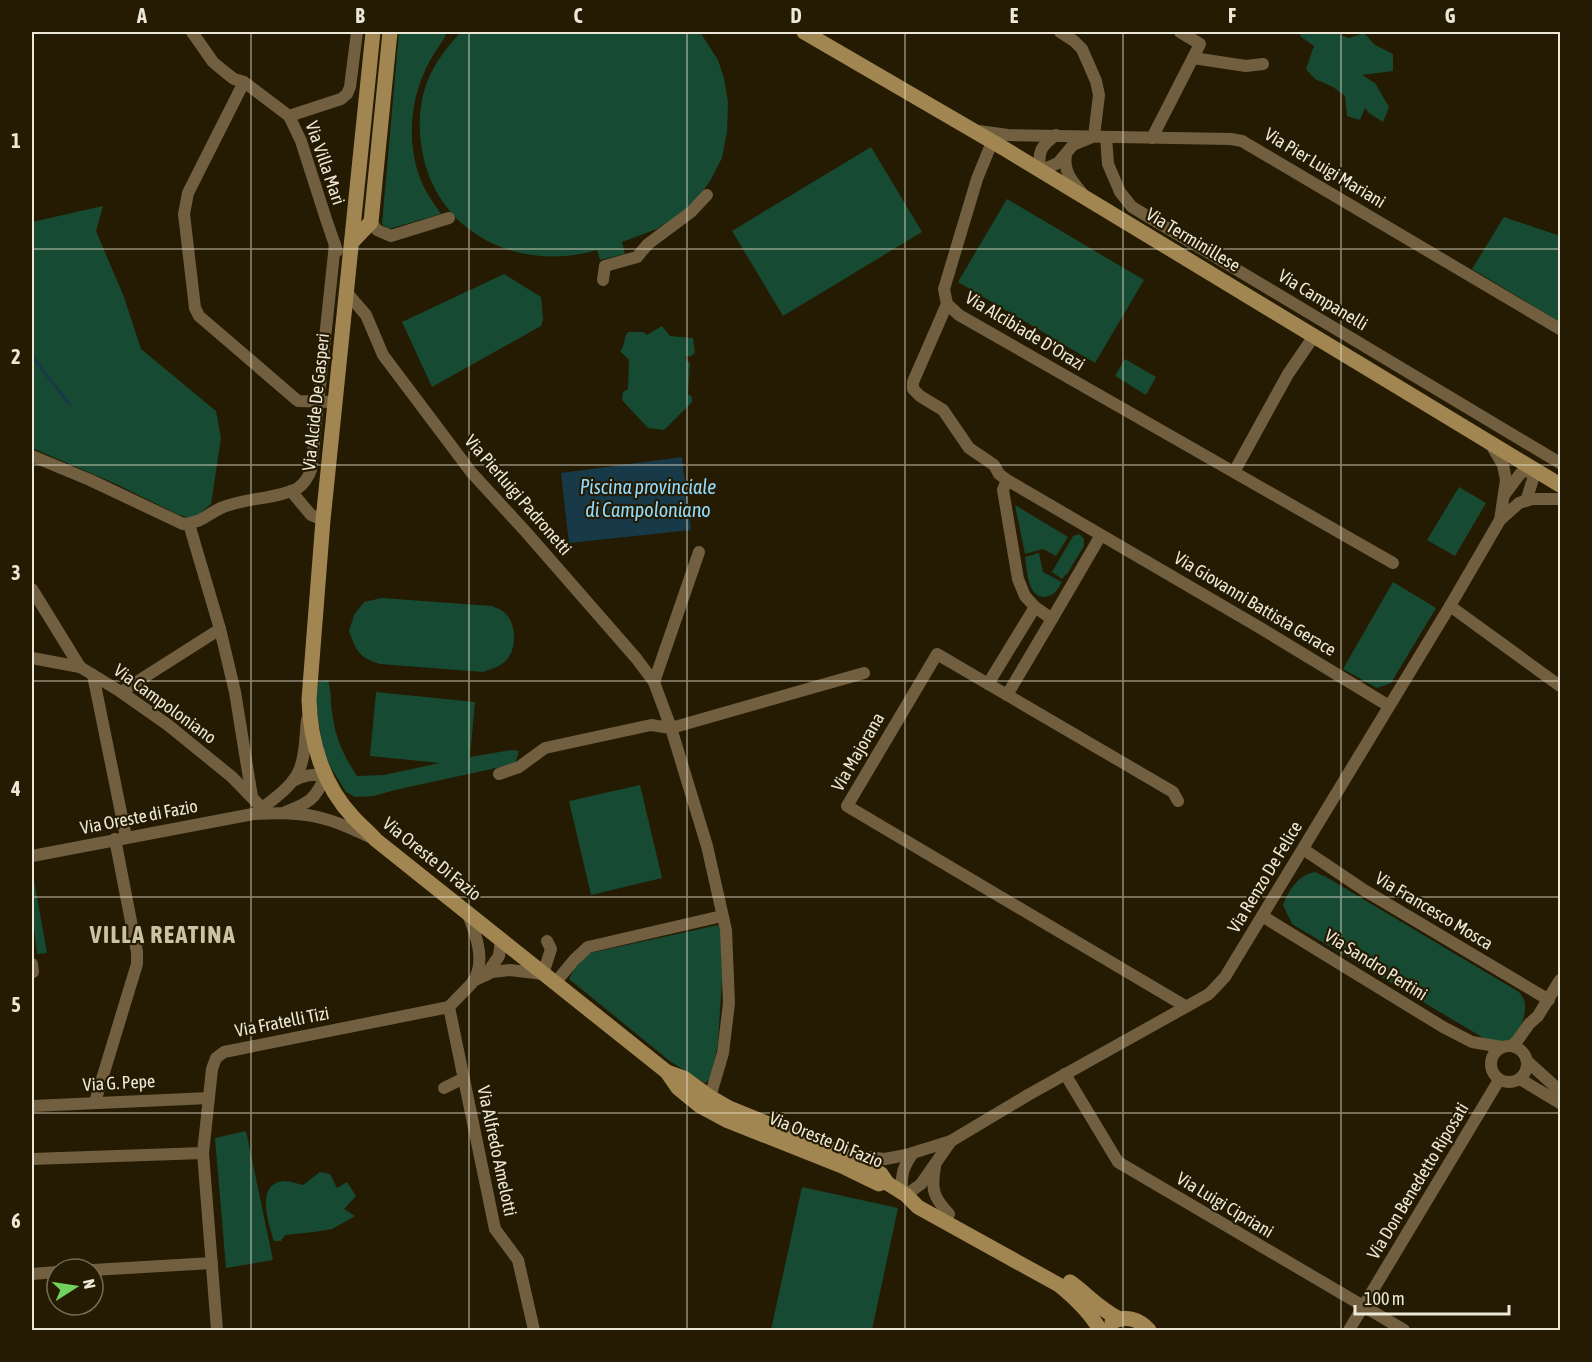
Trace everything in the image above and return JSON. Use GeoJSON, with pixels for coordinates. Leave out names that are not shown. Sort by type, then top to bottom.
{"type":"FeatureCollection","features":[{"type":"Feature","properties":{"kind":"street","name":"Via Villa Mari"},"geometry":{"type":"LineString","coordinates":[[192,32],[213,62],[289,116],[301,141],[347,286]]}},
{"type":"Feature","properties":{"kind":"street"},"geometry":{"type":"LineString","coordinates":[[289,116],[340,99],[347,94],[350,87],[357,32]]}},
{"type":"Feature","properties":{"kind":"street","name":"Via Alcide De Gasperi"},"geometry":{"type":"LineString","coordinates":[[326,775],[314,744],[309,699],[323,520],[374,32]]}},
{"type":"Feature","properties":{"kind":"street"},"geometry":{"type":"LineString","coordinates":[[390,32],[371,222],[376,230],[391,236],[449,218]]}},
{"type":"Feature","properties":{"kind":"street","name":"Via Terminillese"},"geometry":{"type":"LineString","coordinates":[[804,32],[1089,200],[1560,485]]}},
{"type":"Feature","properties":{"kind":"street","name":"Via Campanelli"},"geometry":{"type":"LineString","coordinates":[[1060,32],[1082,49],[1096,81],[1099,95],[1100,137],[1120,192],[1132,207],[1560,463]]}},
{"type":"Feature","properties":{"kind":"street"},"geometry":{"type":"LineString","coordinates":[[1152,138],[1200,44],[1180,32]]}},
{"type":"Feature","properties":{"kind":"street"},"geometry":{"type":"LineString","coordinates":[[1193,58],[1246,66],[1263,64]]}},
{"type":"Feature","properties":{"kind":"street"},"geometry":{"type":"LineString","coordinates":[[244,82],[185,202],[184,214],[195,308],[199,316],[298,400],[335,402]]}},
{"type":"Feature","properties":{"kind":"street","name":"Via Pier Luigi Mariani"},"geometry":{"type":"LineString","coordinates":[[972,130],[1008,135],[1242,141],[1560,329]]}},
{"type":"Feature","properties":{"kind":"street"},"geometry":{"type":"LineString","coordinates":[[1056,135],[1040,150],[1040,171],[1058,163],[1073,146],[1100,137]]}},
{"type":"Feature","properties":{"kind":"street","name":"Via Alcibiade D'Orazi"},"geometry":{"type":"LineString","coordinates":[[992,142],[977,179],[944,289],[947,304],[958,315],[1393,563]]}},
{"type":"Feature","properties":{"kind":"street"},"geometry":{"type":"LineString","coordinates":[[1066,155],[1065,170],[1089,200]]}},
{"type":"Feature","properties":{"kind":"street"},"geometry":{"type":"LineString","coordinates":[[603,280],[605,266],[637,257],[648,244],[691,212],[707,195]]}},
{"type":"Feature","properties":{"kind":"street"},"geometry":{"type":"LineString","coordinates":[[352,242],[371,222]]}},
{"type":"Feature","properties":{"kind":"street"},"geometry":{"type":"LineString","coordinates":[[32,456],[90,480],[183,524],[195,524],[221,508],[236,503],[291,491],[301,486],[308,479],[311,470],[335,244]]}},
{"type":"Feature","properties":{"kind":"street","name":"Via Pierluigi Padronetti"},"geometry":{"type":"LineString","coordinates":[[347,286],[366,315],[383,355],[471,472],[636,658],[654,682],[671,728],[707,846],[726,930],[729,1003],[723,1053],[710,1097]]}},
{"type":"Feature","properties":{"kind":"street","name":"Via Giovanni Battista Gerace"},"geometry":{"type":"LineString","coordinates":[[947,304],[913,382],[913,389],[943,410],[969,448],[993,465],[1007,480],[1389,706]]}},
{"type":"Feature","properties":{"kind":"street"},"geometry":{"type":"LineString","coordinates":[[1234,472],[1288,374],[1314,336]]}},
{"type":"Feature","properties":{"kind":"street","name":"Via Renzo De Felice"},"geometry":{"type":"LineString","coordinates":[[1488,440],[1503,465],[1506,480],[1500,520]]}},
{"type":"Feature","properties":{"kind":"street"},"geometry":{"type":"LineString","coordinates":[[1504,495],[1520,474],[1532,467],[1532,486],[1526,501]]}},
{"type":"Feature","properties":{"kind":"street"},"geometry":{"type":"LineString","coordinates":[[1007,480],[1003,490],[1018,579],[1025,596],[1035,607],[1052,619]]}},
{"type":"Feature","properties":{"kind":"street"},"geometry":{"type":"LineString","coordinates":[[291,491],[311,516],[323,520]]}},
{"type":"Feature","properties":{"kind":"street"},"geometry":{"type":"LineString","coordinates":[[1526,501],[1532,499],[1560,500]]}},
{"type":"Feature","properties":{"kind":"street","name":"Via Renzo De Felice"},"geometry":{"type":"LineString","coordinates":[[951,1141],[1209,994],[1217,987],[1303,849],[1500,520],[1519,503],[1526,501]]}},
{"type":"Feature","properties":{"kind":"street"},"geometry":{"type":"LineString","coordinates":[[189,524],[220,629],[235,692],[252,797]]}},
{"type":"Feature","properties":{"kind":"street"},"geometry":{"type":"LineString","coordinates":[[1007,695],[1101,535]]}},
{"type":"Feature","properties":{"kind":"street"},"geometry":{"type":"LineString","coordinates":[[654,682],[699,552]]}},
{"type":"Feature","properties":{"kind":"street"},"geometry":{"type":"LineString","coordinates":[[32,589],[80,667]]}},
{"type":"Feature","properties":{"kind":"street"},"geometry":{"type":"LineString","coordinates":[[1450,606],[1560,686]]}},
{"type":"Feature","properties":{"kind":"street"},"geometry":{"type":"LineString","coordinates":[[988,684],[1035,607]]}},
{"type":"Feature","properties":{"kind":"street"},"geometry":{"type":"LineString","coordinates":[[122,692],[220,629]]}},
{"type":"Feature","properties":{"kind":"street","name":"Via Majorana"},"geometry":{"type":"LineString","coordinates":[[1178,801],[1173,792],[937,654],[847,806],[1185,1006]]}},
{"type":"Feature","properties":{"kind":"street","name":"Via Campoloniano"},"geometry":{"type":"LineString","coordinates":[[32,658],[80,667],[122,692],[168,725],[232,777],[252,797],[258,811]]}},
{"type":"Feature","properties":{"kind":"street"},"geometry":{"type":"LineString","coordinates":[[499,774],[519,767],[545,748],[651,725],[671,728],[864,673]]}},
{"type":"Feature","properties":{"kind":"street"},"geometry":{"type":"LineString","coordinates":[[93,675],[121,838],[137,952],[137,964],[95,1102]]}},
{"type":"Feature","properties":{"kind":"street"},"geometry":{"type":"LineString","coordinates":[[293,781],[303,757],[309,699]]}},
{"type":"Feature","properties":{"kind":"street"},"geometry":{"type":"LineString","coordinates":[[258,811],[293,781],[313,774],[326,775],[317,794],[310,801],[284,813]]}},
{"type":"Feature","properties":{"kind":"street","name":"Via Oreste Di Fazio"},"geometry":{"type":"LineString","coordinates":[[326,775],[332,790],[351,816],[376,840],[667,1072],[678,1088],[700,1106],[726,1120],[842,1166],[877,1184],[887,1183],[881,1174],[843,1154],[729,1108],[684,1078],[667,1072]]}},
{"type":"Feature","properties":{"kind":"street","name":"Via Oreste di Fazio"},"geometry":{"type":"LineString","coordinates":[[32,856],[258,811],[325,818],[376,840]]}},
{"type":"Feature","properties":{"kind":"street","name":"Via Francesco Mosca"},"geometry":{"type":"LineString","coordinates":[[1303,849],[1364,890],[1549,1000]]}},
{"type":"Feature","properties":{"kind":"street"},"geometry":{"type":"LineString","coordinates":[[449,1007],[473,981],[478,971],[480,952],[468,914]]}},
{"type":"Feature","properties":{"kind":"street"},"geometry":{"type":"LineString","coordinates":[[473,981],[492,972],[510,970],[549,978],[588,947],[723,916]]}},
{"type":"Feature","properties":{"kind":"street","name":"Via Sandro Pertini"},"geometry":{"type":"LineString","coordinates":[[1262,916],[1443,1027],[1472,1042],[1491,1061]]}},
{"type":"Feature","properties":{"kind":"street"},"geometry":{"type":"LineString","coordinates":[[479,962],[488,950],[501,940]]}},
{"type":"Feature","properties":{"kind":"street"},"geometry":{"type":"LineString","coordinates":[[486,975],[499,956],[501,940]]}},
{"type":"Feature","properties":{"kind":"street"},"geometry":{"type":"LineString","coordinates":[[547,941],[551,949],[549,978]]}},
{"type":"Feature","properties":{"kind":"street"},"geometry":{"type":"LineString","coordinates":[[1538,1016],[1528,1039],[1526,1071],[1520,1079],[1510,1083],[1499,1080],[1492,1072],[1493,1056],[1517,1041],[1538,1016],[1560,980]]}},
{"type":"Feature","properties":{"kind":"street","name":"Via Alfredo Amelotti"},"geometry":{"type":"LineString","coordinates":[[449,1007],[495,1228],[518,1260],[534,1330]]}},
{"type":"Feature","properties":{"kind":"street","name":"Via Fratelli Tizi"},"geometry":{"type":"LineString","coordinates":[[217,1330],[203,1153],[208,1098],[216,1058],[224,1052],[449,1007]]}},
{"type":"Feature","properties":{"kind":"street","name":"Via Sandro Pertini"},"geometry":{"type":"LineString","coordinates":[[1472,1042],[1507,1047]]}},
{"type":"Feature","properties":{"kind":"street"},"geometry":{"type":"LineString","coordinates":[[1507,1047],[1517,1048],[1560,1091]]}},
{"type":"Feature","properties":{"kind":"street","name":"Via Luigi Cipriani"},"geometry":{"type":"LineString","coordinates":[[1065,1074],[1118,1162],[1404,1330]]}},
{"type":"Feature","properties":{"kind":"street"},"geometry":{"type":"LineString","coordinates":[[444,1088],[464,1078]]}},
{"type":"Feature","properties":{"kind":"street"},"geometry":{"type":"LineString","coordinates":[[1520,1079],[1560,1102]]}},
{"type":"Feature","properties":{"kind":"street","name":"Via Don Benedetto Riposati"},"geometry":{"type":"LineString","coordinates":[[1349,1330],[1499,1080]]}},
{"type":"Feature","properties":{"kind":"street","name":"Via G. Pepe"},"geometry":{"type":"LineString","coordinates":[[32,1106],[208,1098]]}},
{"type":"Feature","properties":{"kind":"street"},"geometry":{"type":"LineString","coordinates":[[904,1193],[921,1184],[951,1141]]}},
{"type":"Feature","properties":{"kind":"street"},"geometry":{"type":"LineString","coordinates":[[843,1154],[885,1159],[951,1141]]}},
{"type":"Feature","properties":{"kind":"street"},"geometry":{"type":"LineString","coordinates":[[32,1160],[203,1153]]}},
{"type":"Feature","properties":{"kind":"street"},"geometry":{"type":"LineString","coordinates":[[904,1193],[901,1177],[913,1153]]}},
{"type":"Feature","properties":{"kind":"street"},"geometry":{"type":"LineString","coordinates":[[935,1165],[933,1189],[938,1202],[949,1214]]}},
{"type":"Feature","properties":{"kind":"street"},"geometry":{"type":"LineString","coordinates":[[887,1183],[904,1193],[918,1207],[1059,1285],[1072,1295],[1101,1330],[1120,1319],[1130,1318],[1143,1324],[1149,1330]]}},
{"type":"Feature","properties":{"kind":"street"},"geometry":{"type":"LineString","coordinates":[[904,1193],[922,1198],[1063,1277],[1083,1291],[1098,1306],[1120,1319]]}},
{"type":"Feature","properties":{"kind":"street"},"geometry":{"type":"LineString","coordinates":[[105,1269],[212,1263]]}},
{"type":"Feature","properties":{"kind":"green space"},"geometry":{"type":"Polygon","coordinates":[[[399,32],[446,32],[428,63],[419,87],[415,101],[412,132],[415,163],[428,194],[441,214],[389,229],[382,224],[399,32]]]}},
{"type":"Feature","properties":{"kind":"green space"},"geometry":{"type":"Polygon","coordinates":[[[461,32],[700,32],[718,60],[728,102],[727,132],[722,158],[710,181],[692,206],[657,229],[622,242],[625,254],[600,260],[597,250],[567,256],[537,256],[508,250],[482,238],[460,221],[441,200],[428,174],[420,135],[421,103],[425,87],[442,54],[461,32]]]}},
{"type":"Feature","properties":{"kind":"green space"},"geometry":{"type":"Polygon","coordinates":[[[1301,32],[1333,32],[1349,38],[1364,33],[1375,45],[1393,54],[1393,71],[1362,75],[1375,83],[1389,107],[1383,122],[1365,108],[1360,120],[1347,116],[1345,96],[1333,87],[1315,79],[1306,69],[1314,46],[1300,36],[1301,32]]]}},
{"type":"Feature","properties":{"kind":"green space"},"geometry":{"type":"Polygon","coordinates":[[[871,147],[922,232],[783,316],[732,231],[871,147]]]}},
{"type":"Feature","properties":{"kind":"green space"},"geometry":{"type":"Polygon","coordinates":[[[1007,199],[1144,280],[1095,363],[958,282],[1007,199]]]}},
{"type":"Feature","properties":{"kind":"green space"},"geometry":{"type":"Polygon","coordinates":[[[103,206],[96,231],[124,297],[141,349],[216,411],[221,438],[211,504],[197,516],[190,518],[179,515],[116,484],[32,448],[32,222],[103,206]]]}},
{"type":"Feature","properties":{"kind":"green space"},"geometry":{"type":"Polygon","coordinates":[[[1504,217],[1560,236],[1560,322],[1472,269],[1504,217]]]}},
{"type":"Feature","properties":{"kind":"green space"},"geometry":{"type":"Polygon","coordinates":[[[504,274],[541,297],[543,320],[541,326],[432,387],[402,322],[504,274]]]}},
{"type":"Feature","properties":{"kind":"green space"},"geometry":{"type":"Polygon","coordinates":[[[662,326],[670,336],[693,338],[695,353],[685,357],[690,363],[688,394],[692,397],[692,402],[664,430],[648,428],[622,400],[623,392],[628,389],[629,360],[620,351],[628,332],[643,332],[647,335],[662,326]]]}},
{"type":"Feature","properties":{"kind":"green space"},"geometry":{"type":"Polygon","coordinates":[[[1125,359],[1156,377],[1146,395],[1115,376],[1125,359]]]}},
{"type":"Feature","properties":{"kind":"green space"},"geometry":{"type":"Polygon","coordinates":[[[1459,487],[1486,503],[1455,556],[1427,540],[1459,487]]]}},
{"type":"Feature","properties":{"kind":"green space"},"geometry":{"type":"Polygon","coordinates":[[[1015,505],[1068,537],[1056,556],[1043,549],[1025,554],[1015,505]]]}},
{"type":"Feature","properties":{"kind":"green space"},"geometry":{"type":"Polygon","coordinates":[[[1079,534],[1084,539],[1084,546],[1062,579],[1052,572],[1073,536],[1079,534]]]}},
{"type":"Feature","properties":{"kind":"green space"},"geometry":{"type":"Polygon","coordinates":[[[1039,553],[1043,572],[1062,582],[1053,594],[1045,597],[1039,596],[1031,588],[1026,568],[1025,557],[1039,553]]]}},
{"type":"Feature","properties":{"kind":"green space"},"geometry":{"type":"Polygon","coordinates":[[[1393,582],[1436,608],[1391,683],[1377,688],[1343,669],[1393,582]]]}},
{"type":"Feature","properties":{"kind":"green space"},"geometry":{"type":"Polygon","coordinates":[[[382,598],[492,606],[510,619],[514,632],[511,653],[503,663],[483,672],[373,662],[359,652],[349,631],[354,615],[364,602],[382,598]]]}},
{"type":"Feature","properties":{"kind":"green space"},"geometry":{"type":"Polygon","coordinates":[[[328,680],[336,734],[357,776],[384,775],[440,763],[370,756],[376,692],[475,702],[470,757],[511,750],[519,751],[515,764],[374,796],[355,797],[346,792],[324,754],[316,707],[316,689],[319,681],[328,680]]]}},
{"type":"Feature","properties":{"kind":"green space"},"geometry":{"type":"Polygon","coordinates":[[[640,785],[662,878],[591,895],[569,801],[640,785]]]}},
{"type":"Feature","properties":{"kind":"green space"},"geometry":{"type":"Polygon","coordinates":[[[1315,872],[1519,992],[1524,1000],[1525,1012],[1517,1032],[1512,1038],[1502,1043],[1487,1040],[1292,924],[1283,905],[1285,899],[1299,880],[1315,872]]]}},
{"type":"Feature","properties":{"kind":"green space"},"geometry":{"type":"Polygon","coordinates":[[[32,878],[47,953],[37,954],[32,911],[32,878]]]}},
{"type":"Feature","properties":{"kind":"green space"},"geometry":{"type":"Polygon","coordinates":[[[718,925],[721,932],[722,979],[718,1043],[711,1078],[705,1083],[671,1062],[569,979],[575,966],[590,953],[718,925]]]}},
{"type":"Feature","properties":{"kind":"green space"},"geometry":{"type":"Polygon","coordinates":[[[246,1131],[273,1260],[226,1268],[215,1138],[246,1131]]]}},
{"type":"Feature","properties":{"kind":"green space"},"geometry":{"type":"Polygon","coordinates":[[[320,1172],[330,1174],[337,1188],[347,1182],[356,1196],[344,1209],[355,1216],[332,1229],[285,1235],[281,1241],[274,1241],[266,1205],[270,1188],[275,1183],[285,1181],[303,1185],[320,1172]]]}},
{"type":"Feature","properties":{"kind":"green space"},"geometry":{"type":"Polygon","coordinates":[[[802,1187],[898,1208],[872,1330],[771,1330],[802,1187]]]}},
{"type":"Feature","properties":{"kind":"water","name":"Piscina provinciale di Campoloniano"},"geometry":{"type":"Polygon","coordinates":[[[682,457],[691,530],[569,543],[561,473],[682,457]]]}},
{"type":"Feature","properties":{"kind":"waterway"},"geometry":{"type":"LineString","coordinates":[[32,356],[70,405]]}},
{"type":"Feature","properties":{"kind":"district","name":"VILLA REATINA"},"geometry":{"type":"Point","coordinates":[163,935]}}]}
